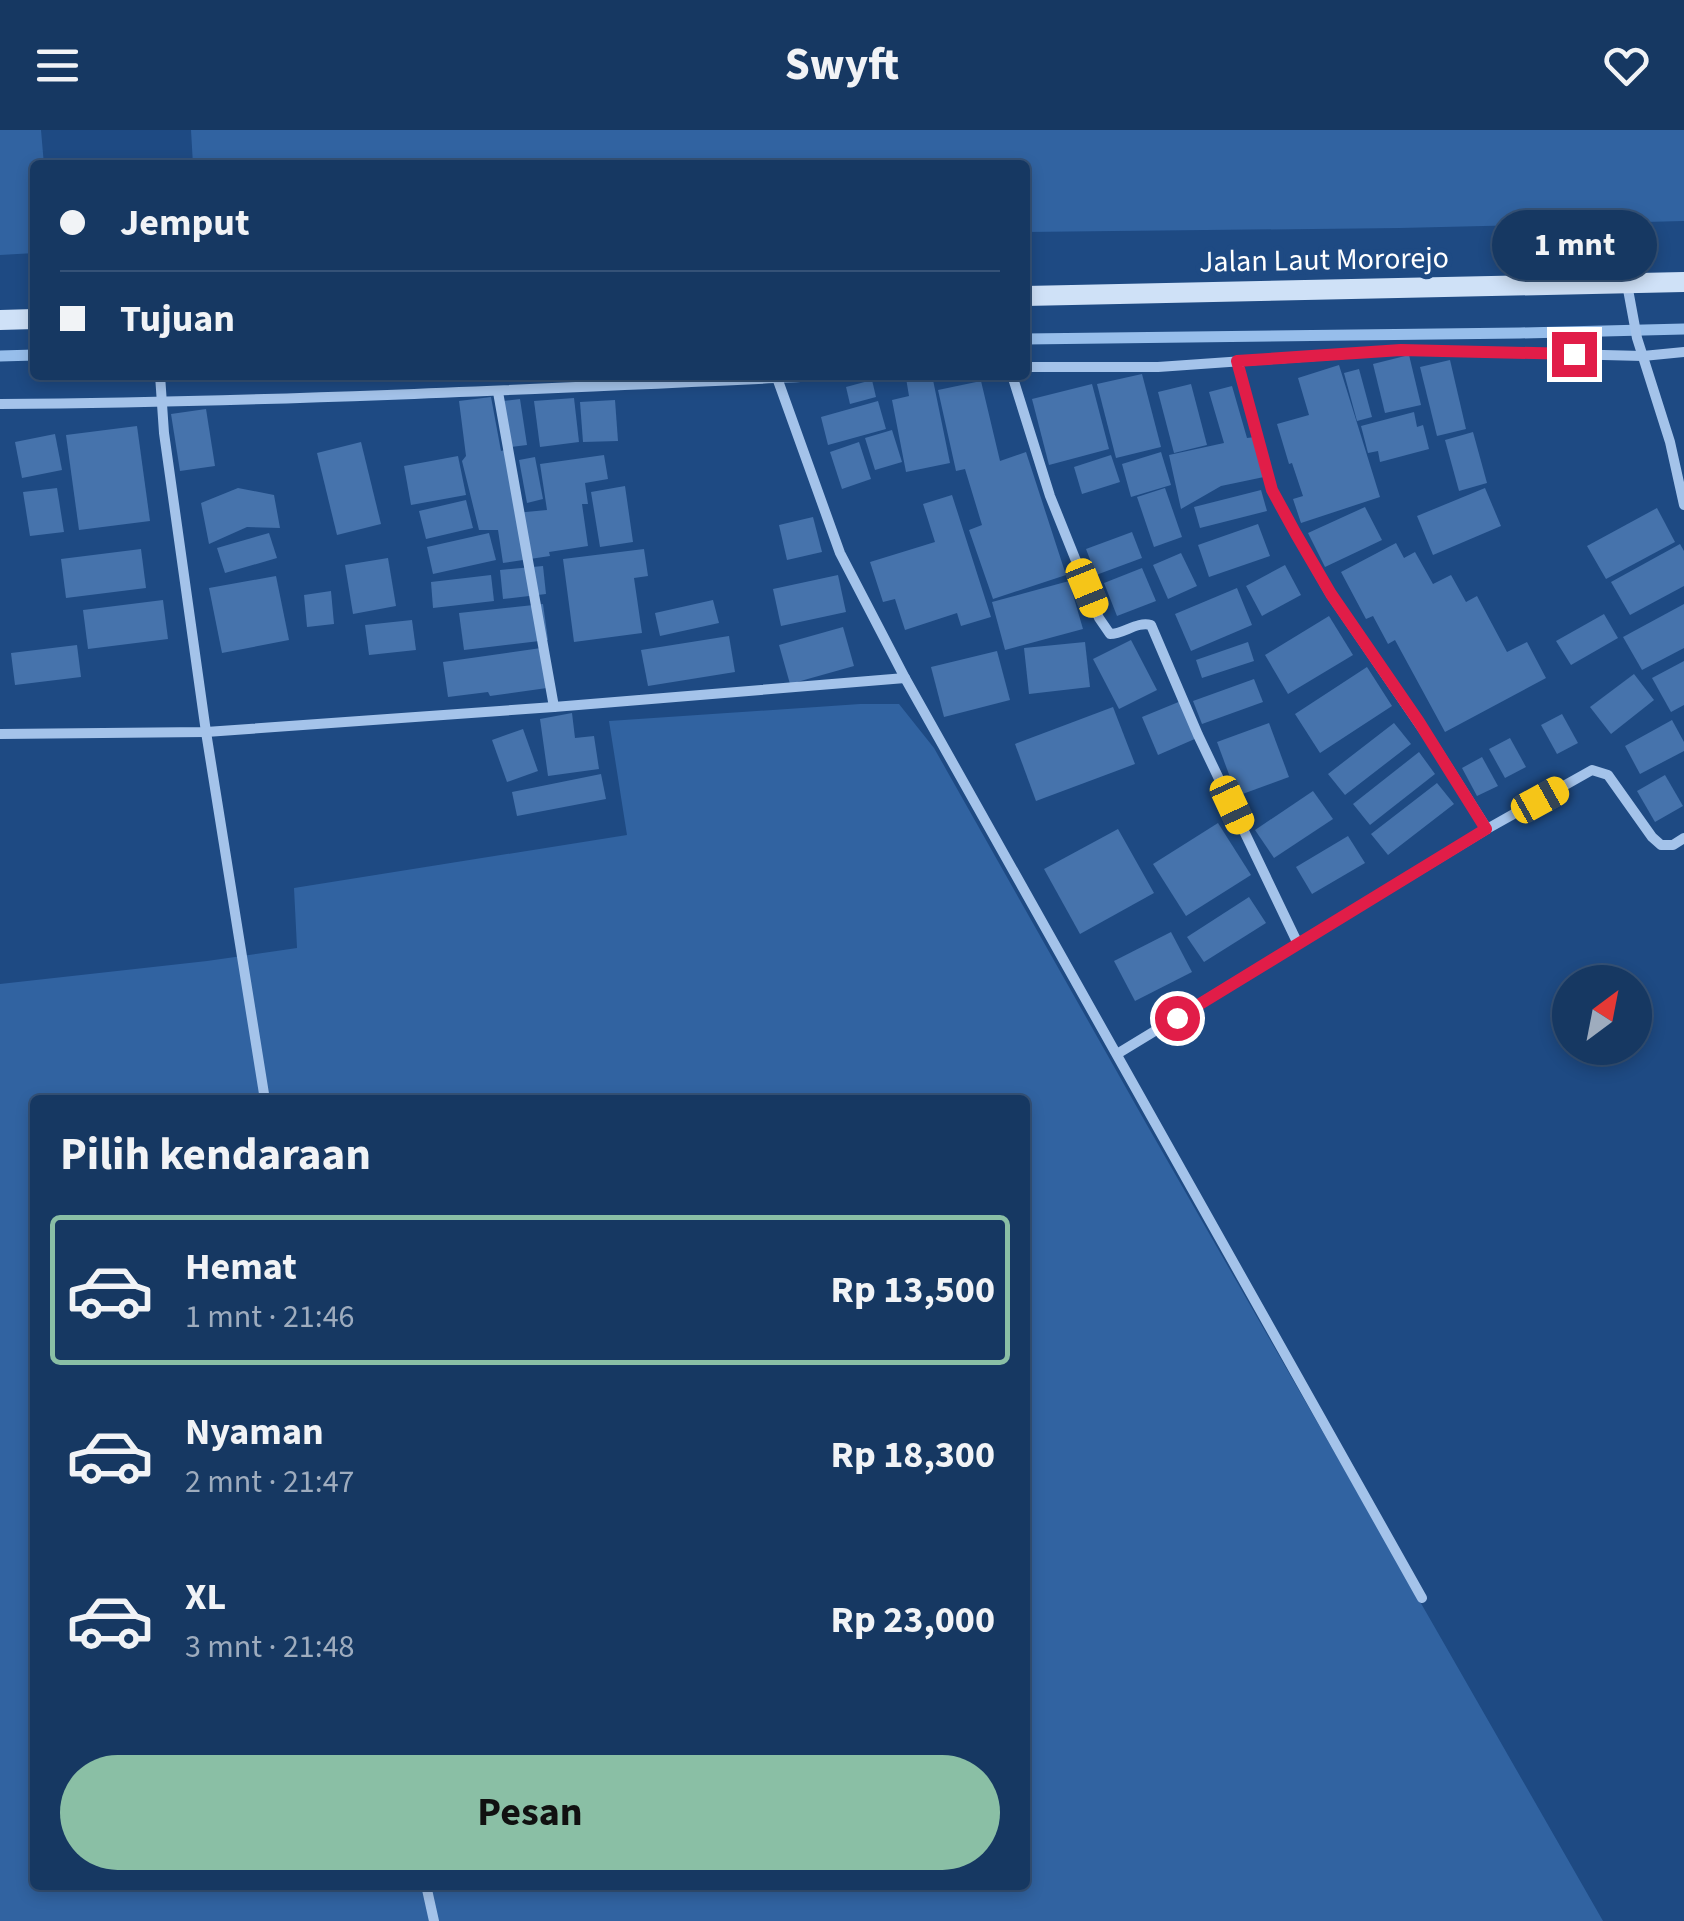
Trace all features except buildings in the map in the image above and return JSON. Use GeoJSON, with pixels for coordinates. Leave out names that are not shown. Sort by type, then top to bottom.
{"type":"FeatureCollection","features":[{"type":"Feature","properties":{"kind":"street","name":"Jalan Laut Mororejo"},"geometry":{"type":"LineString","coordinates":[[1030,296],[1628,290],[1684,282]]}},
{"type":"Feature","properties":{"kind":"street"},"geometry":{"type":"LineString","coordinates":[[1628,290],[1637,338],[1670,442],[1684,506]]}},
{"type":"Feature","properties":{"kind":"street"},"geometry":{"type":"LineString","coordinates":[[0,320],[30,319]]}},
{"type":"Feature","properties":{"kind":"street"},"geometry":{"type":"LineString","coordinates":[[1030,368],[1158,367],[1401,350],[1643,356],[1684,352]]}},
{"type":"Feature","properties":{"kind":"street"},"geometry":{"type":"LineString","coordinates":[[1237,361],[1272,490],[1331,594],[1486,829]]}},
{"type":"Feature","properties":{"kind":"street"},"geometry":{"type":"LineString","coordinates":[[160,380],[164,432],[206,732],[264,1095]]}},
{"type":"Feature","properties":{"kind":"street"},"geometry":{"type":"LineString","coordinates":[[0,404],[498,392],[707,380]]}},
{"type":"Feature","properties":{"kind":"street"},"geometry":{"type":"LineString","coordinates":[[778,380],[840,553],[905,678],[1422,1598]]}},
{"type":"Feature","properties":{"kind":"street"},"geometry":{"type":"LineString","coordinates":[[1014,380],[1050,496],[1099,618],[1110,634],[1144,623],[1151,625],[1198,736],[1298,944]]}},
{"type":"Feature","properties":{"kind":"street"},"geometry":{"type":"LineString","coordinates":[[498,392],[554,707]]}},
{"type":"Feature","properties":{"kind":"street"},"geometry":{"type":"LineString","coordinates":[[0,734],[206,732],[905,678]]}},
{"type":"Feature","properties":{"kind":"street"},"geometry":{"type":"LineString","coordinates":[[1117,1054],[1486,829],[1592,770],[1608,774],[1661,846],[1673,846],[1684,838]]}},
{"type":"Feature","properties":{"kind":"street"},"geometry":{"type":"LineString","coordinates":[[427,1890],[434,1921]]}},
{"type":"Feature","properties":{"kind":"shaded area"},"geometry":{"type":"Polygon","coordinates":[[[0,130],[41,130],[44,160],[30,160],[30,253],[0,255],[0,130]]]}},
{"type":"Feature","properties":{"kind":"shaded area"},"geometry":{"type":"Polygon","coordinates":[[[191,130],[1684,130],[1684,221],[1030,232],[1030,160],[193,160],[191,130]]]}},
{"type":"Feature","properties":{"kind":"shaded area"},"geometry":{"type":"Polygon","coordinates":[[[899,704],[934,748],[1603,1921],[0,1921],[0,984],[297,948],[294,888],[627,835],[609,721],[899,704]]]}},
{"type":"Feature","properties":{"kind":"waterway"},"geometry":{"type":"LineString","coordinates":[[1030,339],[1684,329]]}},
{"type":"Feature","properties":{"kind":"waterway"},"geometry":{"type":"LineString","coordinates":[[0,356],[30,355]]}},
{"type":"Feature","properties":{"kind":"route"},"geometry":{"type":"LineString","coordinates":[[1177,1018],[1486,829],[1438,750],[1331,594],[1272,490],[1237,361],[1401,350],[1574,354]]}}]}
